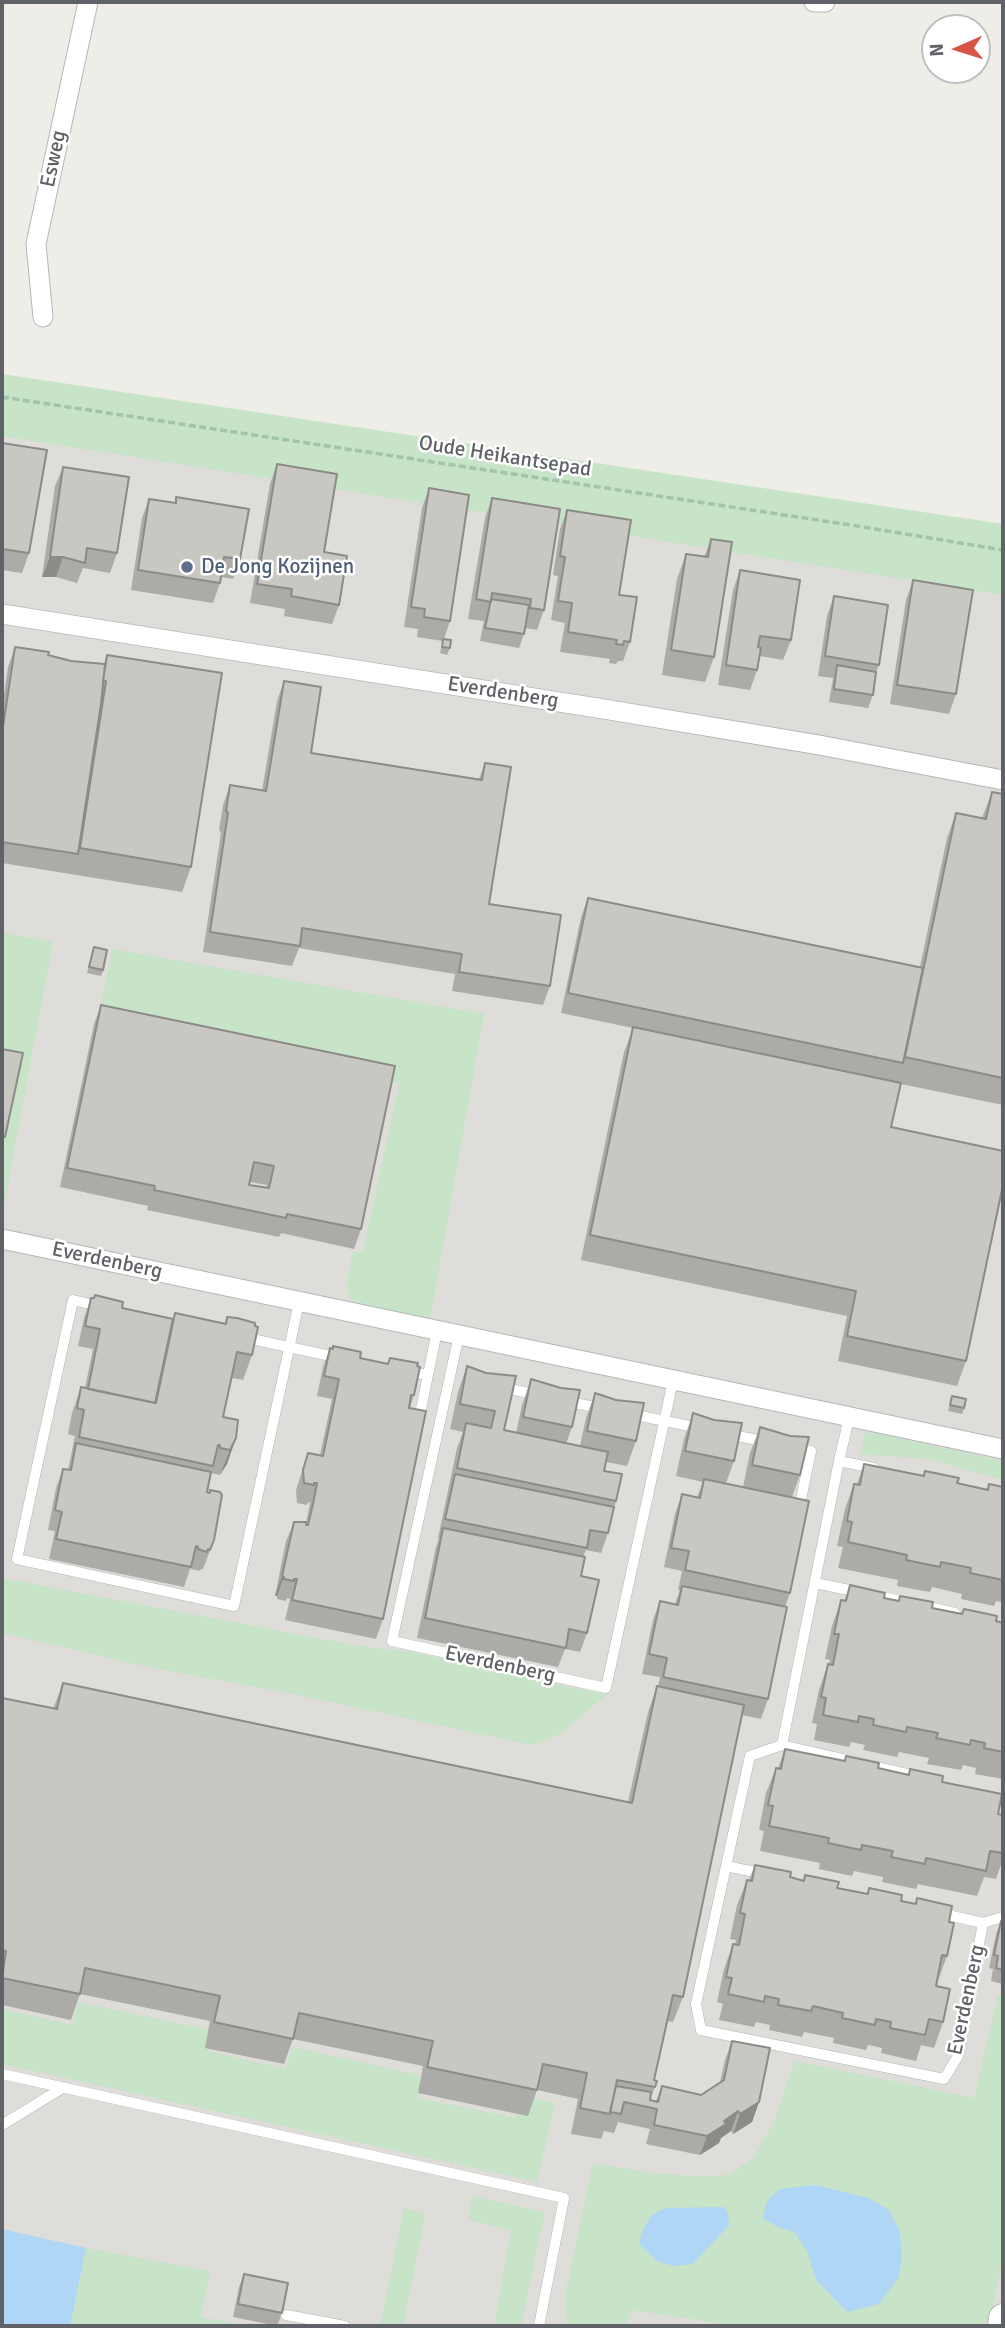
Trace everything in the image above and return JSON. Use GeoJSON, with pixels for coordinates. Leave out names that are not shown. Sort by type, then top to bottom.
{"type":"FeatureCollection","features":[{"type":"Feature","properties":{"kind":"street","name":"Esweg"},"geometry":{"type":"LineString","coordinates":[[43,317],[36,244],[88,2]]}},
{"type":"Feature","properties":{"kind":"street"},"geometry":{"type":"LineString","coordinates":[[814,2],[825,2]]}},
{"type":"Feature","properties":{"kind":"street","name":"Everdenberg"},"geometry":{"type":"LineString","coordinates":[[2,614],[610,710],[845,749],[1003,780]]}},
{"type":"Feature","properties":{"kind":"street","name":"Everdenberg"},"geometry":{"type":"LineString","coordinates":[[2,1239],[1003,1449]]}},
{"type":"Feature","properties":{"kind":"street"},"geometry":{"type":"LineString","coordinates":[[1002,2326],[1003,2318]]}},
{"type":"Feature","properties":{"kind":"lane"},"geometry":{"type":"LineString","coordinates":[[113,1309],[73,1300],[17,1559],[234,1605],[299,1302]]}},
{"type":"Feature","properties":{"kind":"lane"},"geometry":{"type":"LineString","coordinates":[[420,1414],[437,1331]]}},
{"type":"Feature","properties":{"kind":"lane","name":"Everdenberg"},"geometry":{"type":"LineString","coordinates":[[458,1335],[392,1641],[606,1688],[673,1381]]}},
{"type":"Feature","properties":{"kind":"lane"},"geometry":{"type":"LineString","coordinates":[[235,1336],[352,1360]]}},
{"type":"Feature","properties":{"kind":"lane"},"geometry":{"type":"LineString","coordinates":[[390,1367],[428,1375]]}},
{"type":"Feature","properties":{"kind":"lane"},"geometry":{"type":"LineString","coordinates":[[449,1377],[463,1380]]}},
{"type":"Feature","properties":{"kind":"lane"},"geometry":{"type":"LineString","coordinates":[[490,1385],[543,1396]]}},
{"type":"Feature","properties":{"kind":"lane"},"geometry":{"type":"LineString","coordinates":[[557,1399],[611,1410]]}},
{"type":"Feature","properties":{"kind":"lane"},"geometry":{"type":"LineString","coordinates":[[624,1413],[704,1429]]}},
{"type":"Feature","properties":{"kind":"lane"},"geometry":{"type":"LineString","coordinates":[[849,1418],[782,1745],[938,1782]]}},
{"type":"Feature","properties":{"kind":"lane"},"geometry":{"type":"LineString","coordinates":[[718,1432],[811,1451],[799,1509]]}},
{"type":"Feature","properties":{"kind":"lane"},"geometry":{"type":"LineString","coordinates":[[839,1461],[880,1469]]}},
{"type":"Feature","properties":{"kind":"lane"},"geometry":{"type":"LineString","coordinates":[[815,1583],[963,1614]]}},
{"type":"Feature","properties":{"kind":"lane","name":"Everdenberg"},"geometry":{"type":"LineString","coordinates":[[782,1745],[750,1756],[696,2004],[701,2030],[944,2078],[958,2056],[983,1923]]}},
{"type":"Feature","properties":{"kind":"lane"},"geometry":{"type":"LineString","coordinates":[[726,1866],[780,1878]]}},
{"type":"Feature","properties":{"kind":"lane","name":"Everdenberg"},"geometry":{"type":"LineString","coordinates":[[929,1911],[983,1923],[1003,1917]]}},
{"type":"Feature","properties":{"kind":"lane"},"geometry":{"type":"LineString","coordinates":[[2,2074],[564,2198],[539,2326]]}},
{"type":"Feature","properties":{"kind":"lane"},"geometry":{"type":"LineString","coordinates":[[2,2125],[64,2087]]}},
{"type":"Feature","properties":{"kind":"lane"},"geometry":{"type":"LineString","coordinates":[[286,2315],[345,2326]]}},
{"type":"Feature","properties":{"kind":"path","name":"Oude Heikantsepad"},"geometry":{"type":"LineString","coordinates":[[2,397],[1003,550]]}},
{"type":"Feature","properties":{"kind":"shaded area"},"geometry":{"type":"Polygon","coordinates":[[[2,417],[1003,574],[1003,2326],[2,2326],[2,417]]]}},
{"type":"Feature","properties":{"kind":"green space"},"geometry":{"type":"Polygon","coordinates":[[[2,374],[1003,524],[1003,595],[2,436],[2,374]]]}},
{"type":"Feature","properties":{"kind":"green space"},"geometry":{"type":"Polygon","coordinates":[[[2,933],[53,942],[2,1216],[2,933]]]}},
{"type":"Feature","properties":{"kind":"green space"},"geometry":{"type":"Polygon","coordinates":[[[112,949],[484,1014],[430,1320],[354,1303],[349,1297],[347,1281],[353,1251],[363,1252],[399,1084],[98,1022],[112,949]]]}},
{"type":"Feature","properties":{"kind":"green space"},"geometry":{"type":"Polygon","coordinates":[[[866,1431],[1003,1461],[1003,1480],[928,1459],[860,1454],[866,1431]]]}},
{"type":"Feature","properties":{"kind":"green space"},"geometry":{"type":"Polygon","coordinates":[[[2,1578],[359,1646],[413,1652],[607,1694],[559,1735],[531,1745],[293,1694],[153,1668],[2,1633],[2,1578]]]}},
{"type":"Feature","properties":{"kind":"green space"},"geometry":{"type":"Polygon","coordinates":[[[998,1995],[1003,1996],[1003,2257],[989,2326],[739,2326],[632,2310],[624,2326],[567,2326],[565,2295],[593,2163],[653,2173],[728,2175],[753,2159],[773,2124],[795,2061],[974,2098],[998,1995]],[[815,2185],[795,2233],[807,2251],[816,2280],[847,2312],[868,2198],[815,2185]],[[724,2207],[714,2208],[674,2266],[693,2264],[729,2225],[724,2207]]]}},
{"type":"Feature","properties":{"kind":"green space"},"geometry":{"type":"Polygon","coordinates":[[[78,2002],[210,2030],[208,2051],[286,2069],[292,2047],[420,2075],[418,2098],[517,2118],[521,2096],[555,2103],[537,2182],[2,2064],[2,2009],[72,2025],[78,2002]]]}},
{"type":"Feature","properties":{"kind":"green space"},"geometry":{"type":"Polygon","coordinates":[[[472,2196],[545,2212],[521,2326],[494,2326],[511,2230],[469,2220],[472,2196]]]}},
{"type":"Feature","properties":{"kind":"green space"},"geometry":{"type":"Polygon","coordinates":[[[404,2208],[426,2213],[403,2326],[380,2326],[404,2208]]]}},
{"type":"Feature","properties":{"kind":"green space"},"geometry":{"type":"Polygon","coordinates":[[[86,2248],[210,2271],[201,2317],[246,2326],[70,2326],[86,2248]]]}},
{"type":"Feature","properties":{"kind":"water"},"geometry":{"type":"Polygon","coordinates":[[[815,2185],[868,2198],[888,2209],[900,2231],[902,2259],[898,2279],[879,2304],[847,2312],[816,2280],[807,2251],[795,2233],[763,2218],[767,2201],[780,2189],[815,2185]]]}},
{"type":"Feature","properties":{"kind":"water"},"geometry":{"type":"Polygon","coordinates":[[[724,2207],[729,2225],[693,2264],[674,2266],[658,2262],[639,2244],[642,2232],[652,2215],[666,2208],[724,2207]]]}},
{"type":"Feature","properties":{"kind":"water"},"geometry":{"type":"Polygon","coordinates":[[[2,2229],[86,2248],[70,2326],[2,2326],[2,2229]]]}},
{"type":"Feature","properties":{"kind":"building"},"geometry":{"type":"Polygon","coordinates":[[[2,443],[47,450],[29,553],[2,549],[2,443]]]}},
{"type":"Feature","properties":{"kind":"building"},"geometry":{"type":"Polygon","coordinates":[[[277,464],[337,474],[324,552],[347,556],[339,605],[291,596],[292,589],[257,584],[277,464]]]}},
{"type":"Feature","properties":{"kind":"building"},"geometry":{"type":"Polygon","coordinates":[[[63,467],[129,477],[117,553],[87,548],[85,563],[63,557],[50,557],[63,467]]]}},
{"type":"Feature","properties":{"kind":"building"},"geometry":{"type":"Polygon","coordinates":[[[429,488],[469,495],[450,621],[424,617],[425,609],[411,607],[429,488]]]}},
{"type":"Feature","properties":{"kind":"building"},"geometry":{"type":"Polygon","coordinates":[[[176,497],[249,509],[240,559],[224,557],[220,583],[138,570],[149,499],[176,503],[176,497]]]}},
{"type":"Feature","properties":{"kind":"building"},"geometry":{"type":"Polygon","coordinates":[[[492,498],[560,509],[544,610],[530,608],[531,599],[492,593],[491,602],[476,599],[492,498]]]}},
{"type":"Feature","properties":{"kind":"building"},"geometry":{"type":"Polygon","coordinates":[[[567,510],[631,520],[619,595],[637,597],[630,642],[616,644],[617,640],[568,632],[572,603],[558,601],[565,557],[560,556],[567,510]]]}},
{"type":"Feature","properties":{"kind":"building"},"geometry":{"type":"Polygon","coordinates":[[[711,539],[732,542],[714,657],[671,650],[686,554],[708,557],[711,539]]]}},
{"type":"Feature","properties":{"kind":"building"},"geometry":{"type":"Polygon","coordinates":[[[740,570],[800,580],[791,640],[760,636],[757,670],[726,665],[740,570]]]}},
{"type":"Feature","properties":{"kind":"building"},"geometry":{"type":"Polygon","coordinates":[[[913,580],[973,590],[956,694],[897,685],[913,580]]]}},
{"type":"Feature","properties":{"kind":"building"},"geometry":{"type":"Polygon","coordinates":[[[834,596],[888,605],[879,665],[825,656],[834,596]]]}},
{"type":"Feature","properties":{"kind":"building"},"geometry":{"type":"Polygon","coordinates":[[[491,599],[529,605],[524,634],[485,628],[491,599]]]}},
{"type":"Feature","properties":{"kind":"building"},"geometry":{"type":"Polygon","coordinates":[[[443,639],[451,640],[450,648],[442,647],[443,639]]]}},
{"type":"Feature","properties":{"kind":"building"},"geometry":{"type":"Polygon","coordinates":[[[15,647],[49,652],[48,655],[71,661],[105,664],[78,854],[2,842],[2,733],[15,647]]]}},
{"type":"Feature","properties":{"kind":"building"},"geometry":{"type":"Polygon","coordinates":[[[107,655],[222,673],[191,867],[80,848],[106,681],[103,681],[107,655]]]}},
{"type":"Feature","properties":{"kind":"building"},"geometry":{"type":"Polygon","coordinates":[[[837,665],[876,672],[873,695],[834,689],[837,665]]]}},
{"type":"Feature","properties":{"kind":"building"},"geometry":{"type":"Polygon","coordinates":[[[284,681],[321,687],[311,753],[482,780],[485,763],[511,767],[489,904],[561,915],[550,986],[459,972],[462,954],[302,928],[300,946],[210,932],[230,785],[266,791],[284,681]]]}},
{"type":"Feature","properties":{"kind":"building"},"geometry":{"type":"Polygon","coordinates":[[[992,792],[1003,794],[1003,1078],[905,1057],[956,813],[986,819],[992,792]]]}},
{"type":"Feature","properties":{"kind":"building"},"geometry":{"type":"Polygon","coordinates":[[[588,898],[923,968],[903,1063],[568,993],[588,898]]]}},
{"type":"Feature","properties":{"kind":"building"},"geometry":{"type":"Polygon","coordinates":[[[94,947],[107,950],[103,970],[89,967],[94,947]]]}},
{"type":"Feature","properties":{"kind":"building"},"geometry":{"type":"Polygon","coordinates":[[[101,1005],[395,1066],[361,1229],[287,1214],[286,1218],[67,1168],[101,1005]],[[254,1162],[249,1185],[269,1188],[274,1166],[254,1162]]]}},
{"type":"Feature","properties":{"kind":"building"},"geometry":{"type":"Polygon","coordinates":[[[633,1027],[901,1083],[891,1127],[1003,1151],[1003,1185],[966,1361],[847,1336],[856,1291],[590,1235],[633,1027]]]}},
{"type":"Feature","properties":{"kind":"building"},"geometry":{"type":"Polygon","coordinates":[[[2,1049],[23,1053],[5,1137],[2,1137],[2,1049]]]}},
{"type":"Feature","properties":{"kind":"building"},"geometry":{"type":"Polygon","coordinates":[[[95,1295],[123,1302],[122,1308],[173,1319],[155,1403],[88,1389],[100,1329],[85,1326],[91,1298],[95,1295]]]}},
{"type":"Feature","properties":{"kind":"building"},"geometry":{"type":"Polygon","coordinates":[[[175,1313],[226,1324],[227,1317],[237,1318],[255,1323],[258,1327],[252,1355],[237,1352],[223,1417],[238,1420],[236,1438],[230,1450],[218,1445],[213,1466],[79,1437],[84,1410],[77,1408],[81,1387],[156,1403],[175,1313]]]}},
{"type":"Feature","properties":{"kind":"building"},"geometry":{"type":"Polygon","coordinates":[[[333,1346],[361,1352],[360,1358],[388,1364],[390,1358],[418,1363],[417,1366],[420,1367],[409,1408],[426,1411],[383,1619],[292,1600],[297,1579],[284,1579],[282,1576],[294,1522],[306,1522],[308,1525],[313,1504],[317,1483],[304,1483],[303,1470],[308,1453],[323,1456],[339,1379],[324,1376],[330,1348],[333,1349],[333,1346]]]}},
{"type":"Feature","properties":{"kind":"building"},"geometry":{"type":"Polygon","coordinates":[[[467,1366],[486,1373],[516,1376],[504,1430],[608,1452],[604,1471],[622,1474],[616,1501],[457,1468],[466,1423],[491,1428],[495,1411],[460,1404],[467,1366]]]}},
{"type":"Feature","properties":{"kind":"building"},"geometry":{"type":"Polygon","coordinates":[[[531,1379],[561,1388],[580,1390],[572,1427],[523,1417],[531,1379]]]}},
{"type":"Feature","properties":{"kind":"building"},"geometry":{"type":"Polygon","coordinates":[[[595,1393],[616,1400],[644,1403],[636,1441],[587,1431],[595,1393]]]}},
{"type":"Feature","properties":{"kind":"building"},"geometry":{"type":"Polygon","coordinates":[[[952,1396],[966,1399],[964,1408],[950,1405],[952,1396]]]}},
{"type":"Feature","properties":{"kind":"building"},"geometry":{"type":"Polygon","coordinates":[[[693,1413],[714,1420],[742,1423],[734,1461],[685,1451],[693,1413]]]}},
{"type":"Feature","properties":{"kind":"building"},"geometry":{"type":"Polygon","coordinates":[[[760,1427],[790,1436],[809,1437],[800,1475],[752,1465],[760,1427]]]}},
{"type":"Feature","properties":{"kind":"building"},"geometry":{"type":"Polygon","coordinates":[[[76,1443],[211,1472],[207,1492],[220,1492],[222,1495],[210,1550],[207,1552],[196,1546],[191,1567],[56,1539],[62,1512],[55,1510],[63,1469],[71,1470],[76,1443]]]}},
{"type":"Feature","properties":{"kind":"building"},"geometry":{"type":"Polygon","coordinates":[[[864,1464],[924,1476],[925,1471],[959,1478],[957,1483],[988,1490],[989,1484],[1003,1487],[1003,1580],[970,1573],[971,1568],[941,1562],[940,1567],[906,1560],[907,1555],[848,1542],[852,1522],[847,1521],[854,1484],[860,1485],[864,1464]]]}},
{"type":"Feature","properties":{"kind":"building"},"geometry":{"type":"Polygon","coordinates":[[[455,1474],[614,1507],[608,1533],[590,1530],[587,1548],[445,1519],[455,1474]]]}},
{"type":"Feature","properties":{"kind":"building"},"geometry":{"type":"Polygon","coordinates":[[[704,1479],[809,1501],[790,1593],[685,1570],[689,1551],[671,1548],[682,1494],[700,1498],[704,1479]]]}},
{"type":"Feature","properties":{"kind":"building"},"geometry":{"type":"Polygon","coordinates":[[[443,1528],[585,1557],[581,1576],[599,1580],[587,1633],[569,1629],[566,1648],[425,1618],[443,1528]]]}},
{"type":"Feature","properties":{"kind":"building"},"geometry":{"type":"Polygon","coordinates":[[[850,1585],[885,1593],[884,1598],[899,1601],[900,1596],[933,1602],[932,1608],[962,1614],[964,1609],[997,1616],[996,1621],[1003,1623],[1003,1752],[984,1748],[985,1743],[971,1740],[970,1745],[936,1738],[938,1733],[907,1727],[906,1732],[873,1725],[874,1719],[859,1716],[858,1722],[823,1715],[826,1698],[821,1697],[828,1664],[833,1665],[839,1634],[834,1634],[841,1600],[846,1601],[850,1585]]]}},
{"type":"Feature","properties":{"kind":"building"},"geometry":{"type":"Polygon","coordinates":[[[682,1586],[787,1607],[768,1699],[663,1677],[667,1658],[649,1654],[660,1601],[678,1605],[682,1586]]]}},
{"type":"Feature","properties":{"kind":"building"},"geometry":{"type":"Polygon","coordinates":[[[63,1683],[632,1803],[657,1686],[744,1705],[683,1997],[673,1995],[654,2080],[657,2081],[655,2087],[617,2080],[610,2114],[580,2108],[587,2073],[543,2064],[537,2090],[427,2067],[433,2041],[299,2013],[293,2039],[214,2022],[220,1996],[85,1968],[80,1994],[2,1978],[6,1951],[2,1950],[2,1698],[57,1709],[63,1683]]]}},
{"type":"Feature","properties":{"kind":"building"},"geometry":{"type":"Polygon","coordinates":[[[785,1749],[845,1761],[846,1756],[879,1763],[878,1768],[909,1775],[910,1769],[943,1776],[942,1782],[1002,1794],[998,1814],[1003,1815],[1003,1853],[990,1851],[986,1871],[926,1858],[925,1864],[891,1857],[893,1851],[862,1845],[861,1850],[828,1843],[829,1838],[769,1826],[773,1806],[768,1805],[776,1768],[781,1769],[785,1749]]]}},
{"type":"Feature","properties":{"kind":"building"},"geometry":{"type":"Polygon","coordinates":[[[755,1865],[791,1872],[790,1877],[804,1881],[805,1875],[839,1882],[837,1888],[868,1894],[869,1888],[902,1895],[901,1901],[916,1904],[917,1898],[952,1906],[949,1922],[954,1923],[947,1956],[942,1955],[936,1986],[950,1989],[943,2022],[929,2019],[925,2035],[890,2028],[891,2022],[876,2019],[875,2025],[842,2018],[843,2013],[813,2006],[811,2011],[778,2005],[779,1999],[765,1996],[764,2002],[728,1994],[732,1978],[726,1977],[733,1944],[739,1945],[745,1914],[740,1913],[747,1880],[752,1881],[755,1865]]]}},
{"type":"Feature","properties":{"kind":"building"},"geometry":{"type":"Polygon","coordinates":[[[1001,1921],[1003,1970],[996,1968],[998,1956],[994,1955],[1001,1921]]]}},
{"type":"Feature","properties":{"kind":"building"},"geometry":{"type":"Polygon","coordinates":[[[732,2041],[770,2048],[759,2102],[740,2114],[738,2111],[724,2121],[726,2124],[707,2136],[654,2125],[657,2109],[624,2102],[621,2114],[610,2112],[616,2086],[651,2092],[650,2100],[658,2102],[662,2086],[701,2095],[724,2080],[732,2041]]]}},
{"type":"Feature","properties":{"kind":"building"},"geometry":{"type":"Polygon","coordinates":[[[244,2274],[288,2283],[282,2313],[238,2304],[244,2274]]]}},
{"type":"Feature","properties":{"kind":"place","name":"De Jong Kozijnen"},"geometry":{"type":"Point","coordinates":[187,567]}}]}
